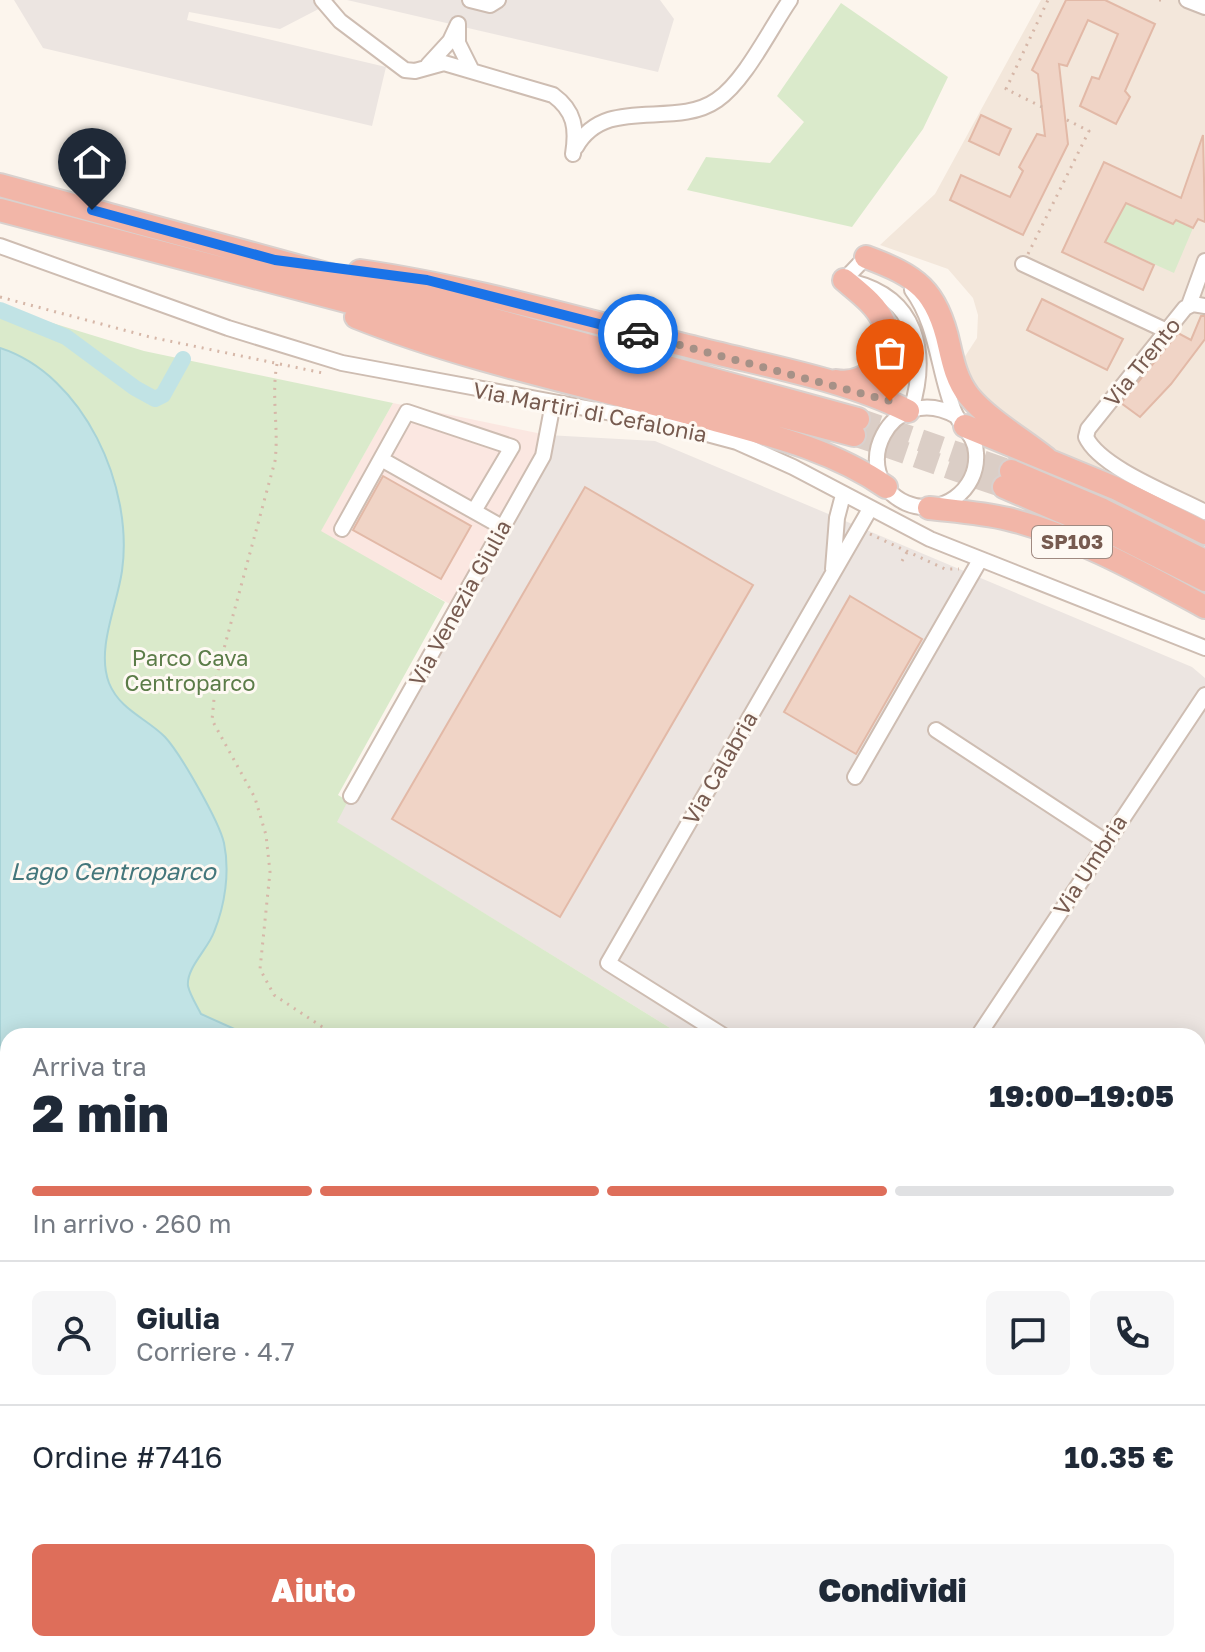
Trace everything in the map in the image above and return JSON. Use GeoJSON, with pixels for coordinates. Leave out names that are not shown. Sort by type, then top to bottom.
{"type":"FeatureCollection","features":[{"type":"Feature","properties":{"kind":"highway"},"geometry":{"type":"LineString","coordinates":[[0,185],[275,260],[856,427],[269,283],[0,210]]}},
{"type":"Feature","properties":{"kind":"highway"},"geometry":{"type":"LineString","coordinates":[[866,257],[902,272],[923,286],[937,307],[953,366],[969,396],[1046,458]]}},
{"type":"Feature","properties":{"kind":"highway"},"geometry":{"type":"LineString","coordinates":[[275,260],[427,280],[788,372],[890,401],[910,411]]}},
{"type":"Feature","properties":{"kind":"highway"},"geometry":{"type":"LineString","coordinates":[[788,372],[845,382],[867,375],[880,362],[887,346],[884,324],[878,311],[844,280]]}},
{"type":"Feature","properties":{"kind":"highway"},"geometry":{"type":"LineString","coordinates":[[269,283],[420,343],[541,372],[828,454],[886,487]]}},
{"type":"Feature","properties":{"kind":"highway"},"geometry":{"type":"LineString","coordinates":[[960,421],[1205,533]]}},
{"type":"Feature","properties":{"kind":"highway","name":"SP103"},"geometry":{"type":"LineString","coordinates":[[1205,561],[1103,510],[1008,479],[1205,580]]}},
{"type":"Feature","properties":{"kind":"highway","name":"SP103"},"geometry":{"type":"LineString","coordinates":[[929,508],[1006,519],[1043,529],[1140,572],[1205,607]]}},
{"type":"Feature","properties":{"kind":"street"},"geometry":{"type":"LineString","coordinates":[[322,0],[340,21],[396,66],[415,71],[444,63],[471,69],[558,99],[574,122],[572,158],[586,133],[603,121],[689,111],[716,101],[734,85],[790,0]]}},
{"type":"Feature","properties":{"kind":"street"},"geometry":{"type":"LineString","coordinates":[[470,0],[490,5],[498,0]]}},
{"type":"Feature","properties":{"kind":"street"},"geometry":{"type":"LineString","coordinates":[[1187,0],[1205,7]]}},
{"type":"Feature","properties":{"kind":"street"},"geometry":{"type":"LineString","coordinates":[[425,68],[450,41],[458,24],[458,43],[471,69]]}},
{"type":"Feature","properties":{"kind":"street","name":"Via Martiri di Cefalonia"},"geometry":{"type":"LineString","coordinates":[[0,246],[228,328],[329,360],[666,423],[737,442],[980,560],[1205,648]]}},
{"type":"Feature","properties":{"kind":"street"},"geometry":{"type":"LineString","coordinates":[[910,411],[920,381],[920,362],[903,312],[882,291],[844,280],[866,257],[901,280],[920,302],[960,421],[976,451],[973,478],[955,499],[929,508],[907,503],[886,487],[878,467],[879,441],[891,422],[910,411],[935,408],[960,421]]}},
{"type":"Feature","properties":{"kind":"street"},"geometry":{"type":"LineString","coordinates":[[1189,305],[1205,261]]}},
{"type":"Feature","properties":{"kind":"street"},"geometry":{"type":"LineString","coordinates":[[1023,264],[1167,331]]}},
{"type":"Feature","properties":{"kind":"street","name":"Via Trento"},"geometry":{"type":"LineString","coordinates":[[1205,306],[1189,305],[1086,434],[1089,444],[1115,464],[1205,512]]}},
{"type":"Feature","properties":{"kind":"street","name":"Via Venezia Giulia"},"geometry":{"type":"LineString","coordinates":[[351,796],[543,456],[553,403]]}},
{"type":"Feature","properties":{"kind":"street"},"geometry":{"type":"LineString","coordinates":[[342,529],[407,412],[512,447],[474,511]]}},
{"type":"Feature","properties":{"kind":"street"},"geometry":{"type":"LineString","coordinates":[[381,459],[502,527]]}},
{"type":"Feature","properties":{"kind":"street","name":"Via Calabria"},"geometry":{"type":"LineString","coordinates":[[833,572],[837,518],[843,495]]}},
{"type":"Feature","properties":{"kind":"street","name":"Via Calabria"},"geometry":{"type":"LineString","coordinates":[[711,1028],[608,965],[870,509]]}},
{"type":"Feature","properties":{"kind":"street"},"geometry":{"type":"LineString","coordinates":[[855,777],[980,560]]}},
{"type":"Feature","properties":{"kind":"street","name":"Via Umbria"},"geometry":{"type":"LineString","coordinates":[[983,1028],[1205,695]]}},
{"type":"Feature","properties":{"kind":"street"},"geometry":{"type":"LineString","coordinates":[[936,730],[1105,841]]}},
{"type":"Feature","properties":{"kind":"path"},"geometry":{"type":"LineString","coordinates":[[1042,107],[1006,89],[1048,0]]}},
{"type":"Feature","properties":{"kind":"path"},"geometry":{"type":"LineString","coordinates":[[1023,264],[1089,131],[1065,119]]}},
{"type":"Feature","properties":{"kind":"path"},"geometry":{"type":"LineString","coordinates":[[0,297],[150,337],[332,375]]}},
{"type":"Feature","properties":{"kind":"path"},"geometry":{"type":"LineString","coordinates":[[277,364],[273,388],[278,430],[275,461],[216,678],[211,714],[262,814],[270,872],[260,969],[274,995],[324,1028]]}},
{"type":"Feature","properties":{"kind":"path"},"geometry":{"type":"LineString","coordinates":[[859,528],[945,569],[965,569]]}},
{"type":"Feature","properties":{"kind":"path"},"geometry":{"type":"LineString","coordinates":[[902,561],[907,552]]}},
{"type":"Feature","properties":{"kind":"shaded area"},"geometry":{"type":"Polygon","coordinates":[[[14,0],[336,0],[280,29],[189,12],[187,20],[386,67],[372,126],[43,48],[14,0]]]}},
{"type":"Feature","properties":{"kind":"shaded area"},"geometry":{"type":"Polygon","coordinates":[[[347,0],[660,0],[674,19],[658,72],[347,0]]]}},
{"type":"Feature","properties":{"kind":"shaded area"},"geometry":{"type":"Polygon","coordinates":[[[1041,0],[1205,0],[1205,512],[1134,475],[1091,469],[1043,446],[974,390],[962,361],[977,338],[978,315],[973,298],[948,269],[880,245],[935,194],[1041,0]]]}},
{"type":"Feature","properties":{"kind":"shaded area"},"geometry":{"type":"Polygon","coordinates":[[[393,403],[547,435],[457,608],[320,532],[393,403]]]}},
{"type":"Feature","properties":{"kind":"shaded area"},"geometry":{"type":"Polygon","coordinates":[[[547,435],[655,441],[1192,667],[1205,678],[1205,1028],[670,1028],[336,822],[543,456],[547,435]]]}},
{"type":"Feature","properties":{"kind":"green space"},"geometry":{"type":"Polygon","coordinates":[[[841,3],[948,77],[923,129],[852,227],[687,190],[706,157],[770,163],[804,122],[777,96],[841,3]]]}},
{"type":"Feature","properties":{"kind":"green space"},"geometry":{"type":"Polygon","coordinates":[[[1121,201],[1172,224],[1176,220],[1193,228],[1174,273],[1089,235],[1121,201]]]}},
{"type":"Feature","properties":{"kind":"green space","name":"Parco Cava Centroparco"},"geometry":{"type":"Polygon","coordinates":[[[0,307],[144,351],[393,403],[321,531],[445,602],[338,795],[348,801],[337,822],[670,1028],[0,1028],[0,307]]]}},
{"type":"Feature","properties":{"kind":"water","name":"Lago Centroparco"},"geometry":{"type":"Polygon","coordinates":[[[0,348],[30,362],[56,382],[79,408],[97,438],[111,471],[124,538],[122,571],[106,642],[106,670],[109,683],[120,700],[172,745],[221,833],[227,865],[224,900],[214,932],[190,972],[188,986],[201,1014],[232,1028],[0,1028],[0,348]]]}},
{"type":"Feature","properties":{"kind":"building"},"geometry":{"type":"Polygon","coordinates":[[[1066,0],[1105,0],[1155,24],[1125,91],[1130,97],[1116,124],[1080,106],[1092,77],[1099,79],[1118,34],[1088,20],[1067,66],[1059,64],[1068,144],[1023,235],[950,200],[961,175],[1010,197],[1023,171],[1019,167],[1037,134],[1045,136],[1038,74],[1032,70],[1066,0]]]}},
{"type":"Feature","properties":{"kind":"building"},"geometry":{"type":"Polygon","coordinates":[[[981,115],[1011,129],[999,155],[969,141],[981,115]]]}},
{"type":"Feature","properties":{"kind":"building"},"geometry":{"type":"Polygon","coordinates":[[[1203,135],[1205,222],[1198,219],[1193,228],[1176,220],[1173,224],[1126,203],[1105,242],[1154,265],[1143,290],[1062,252],[1104,162],[1181,198],[1203,135]]]}},
{"type":"Feature","properties":{"kind":"building"},"geometry":{"type":"Polygon","coordinates":[[[1042,299],[1123,339],[1107,370],[1027,330],[1042,299]]]}},
{"type":"Feature","properties":{"kind":"building"},"geometry":{"type":"Polygon","coordinates":[[[1201,316],[1205,316],[1205,339],[1171,384],[1140,417],[1121,403],[1178,333],[1191,340],[1201,316]]]}},
{"type":"Feature","properties":{"kind":"building"},"geometry":{"type":"Polygon","coordinates":[[[383,476],[471,526],[441,579],[353,530],[383,476]]]}},
{"type":"Feature","properties":{"kind":"building"},"geometry":{"type":"Polygon","coordinates":[[[585,487],[753,585],[560,917],[392,819],[585,487]]]}},
{"type":"Feature","properties":{"kind":"building"},"geometry":{"type":"Polygon","coordinates":[[[850,596],[922,639],[856,754],[784,712],[850,596]]]}},
{"type":"Feature","properties":{"kind":"waterway"},"geometry":{"type":"LineString","coordinates":[[0,310],[66,337],[135,388],[155,399],[163,395],[183,359]]}},
{"type":"Feature","properties":{"kind":"tunnel"},"geometry":{"type":"LineString","coordinates":[[858,419],[1011,471]]}},
{"type":"Feature","properties":{"kind":"tunnel"},"geometry":{"type":"LineString","coordinates":[[854,435],[1004,487]]}},
{"type":"Feature","properties":{"kind":"way so far"},"geometry":{"type":"LineString","coordinates":[[638,334],[890,401]]}},
{"type":"Feature","properties":{"kind":"route"},"geometry":{"type":"LineString","coordinates":[[92,210],[275,260],[427,280],[638,334]]}}]}
